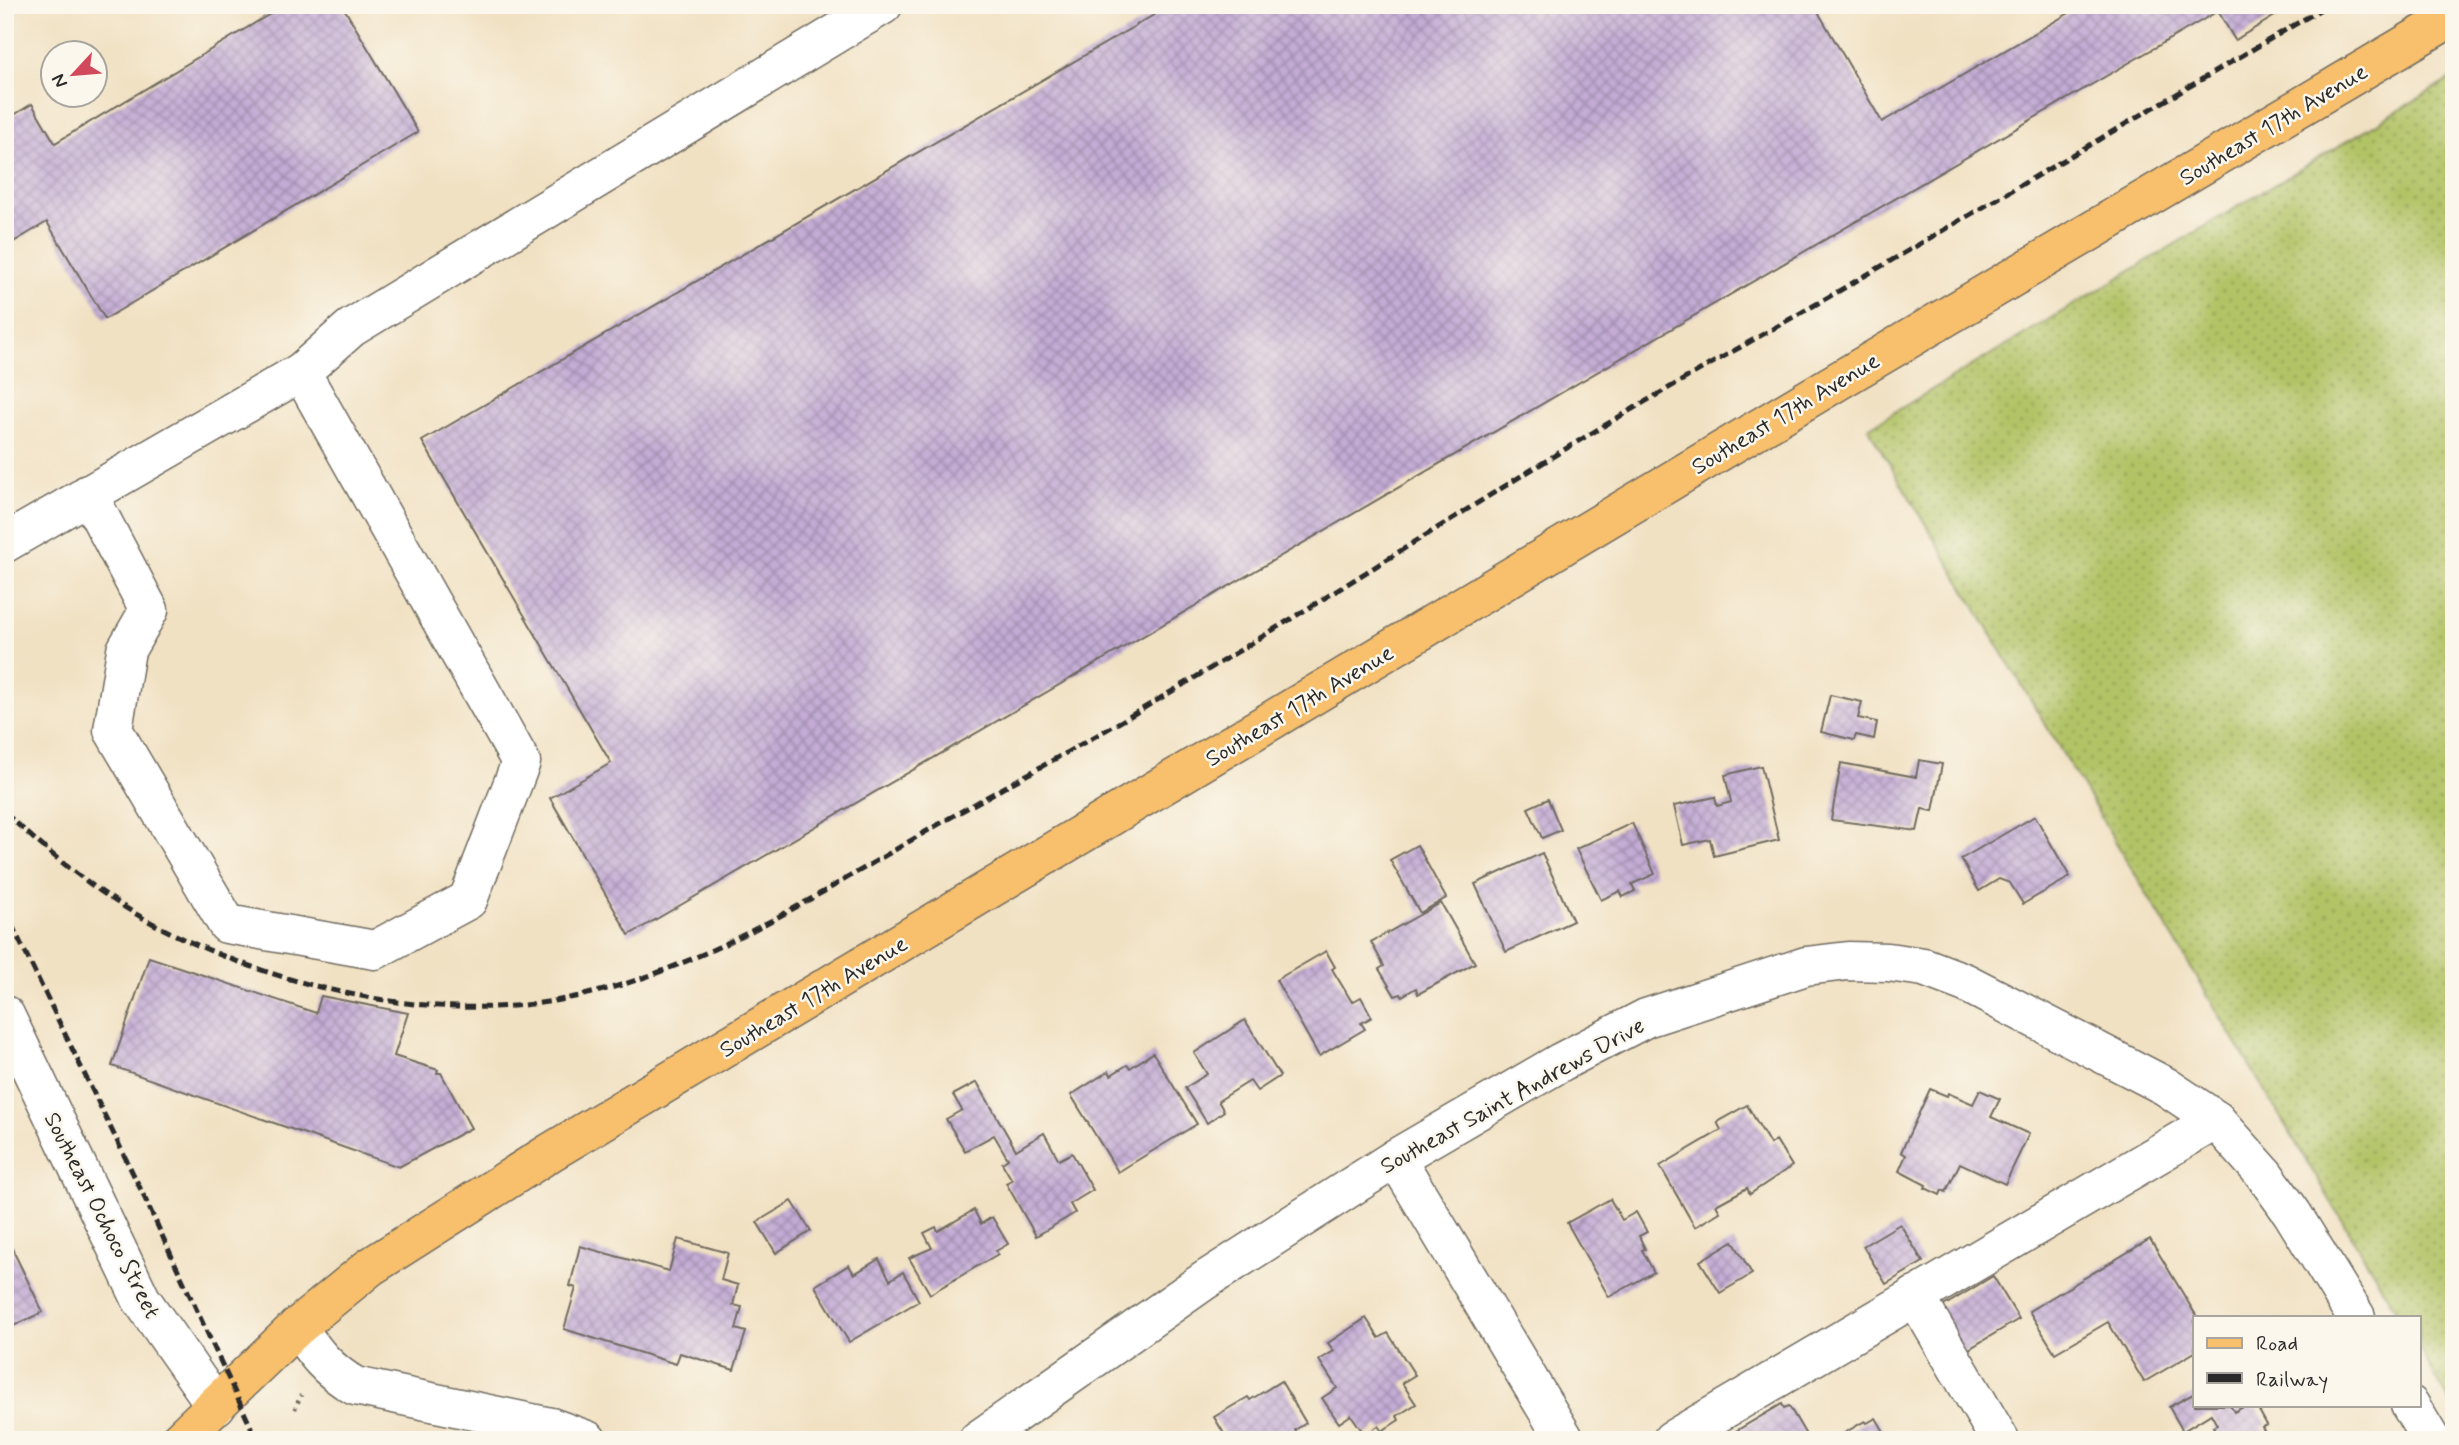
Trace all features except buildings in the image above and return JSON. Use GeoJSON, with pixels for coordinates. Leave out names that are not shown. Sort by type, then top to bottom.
{"type":"FeatureCollection","features":[{"type":"Feature","properties":{"kind":"main road","name":"Southeast 17th Avenue"},"geometry":{"type":"LineString","coordinates":[[179,1440],[297,1327],[370,1267],[551,1152],[1838,381],[2454,16]]}},
{"type":"Feature","properties":{"kind":"street"},"geometry":{"type":"LineString","coordinates":[[5,543],[302,372],[351,328],[883,5]]}},
{"type":"Feature","properties":{"kind":"street"},"geometry":{"type":"LineString","coordinates":[[88,494],[149,610],[125,650],[113,730],[227,924],[375,950],[468,900],[521,762],[302,372]]}},
{"type":"Feature","properties":{"kind":"street","name":"Southeast Saint Andrews Drive"},"geometry":{"type":"LineString","coordinates":[[978,1440],[1204,1281],[1396,1158],[1561,1062],[1646,1018],[1806,966],[1848,961],[1888,962],[1924,967],[1966,983],[2165,1086],[2216,1120],[2272,1184],[2355,1316]]}},
{"type":"Feature","properties":{"kind":"street","name":"Southeast Ochoco Street"},"geometry":{"type":"LineString","coordinates":[[5,1015],[141,1299],[216,1406]]}},
{"type":"Feature","properties":{"kind":"street"},"geometry":{"type":"LineString","coordinates":[[1672,1440],[2216,1120]]}},
{"type":"Feature","properties":{"kind":"street"},"geometry":{"type":"LineString","coordinates":[[1396,1158],[1565,1440]]}},
{"type":"Feature","properties":{"kind":"street"},"geometry":{"type":"LineString","coordinates":[[1916,1296],[2000,1440]]}},
{"type":"Feature","properties":{"kind":"street"},"geometry":{"type":"LineString","coordinates":[[297,1327],[319,1359],[334,1373],[355,1386],[551,1427],[587,1440]]}},
{"type":"Feature","properties":{"kind":"street"},"geometry":{"type":"LineString","coordinates":[[2411,1406],[2431,1440]]}},
{"type":"Feature","properties":{"kind":"green space"},"geometry":{"type":"Polygon","coordinates":[[[2454,77],[2454,1408],[2420,1351],[2420,1316],[2399,1316],[1868,428],[2454,77]]]}},
{"type":"Feature","properties":{"kind":"railway"},"geometry":{"type":"LineString","coordinates":[[5,813],[76,873],[134,913],[196,944],[286,978],[382,1000],[478,1007],[524,1005],[581,996],[637,980],[744,935],[1102,732],[1259,639],[1602,427],[2328,5]]}},
{"type":"Feature","properties":{"kind":"railway"},"geometry":{"type":"LineString","coordinates":[[5,911],[141,1190],[257,1440]]}}]}
